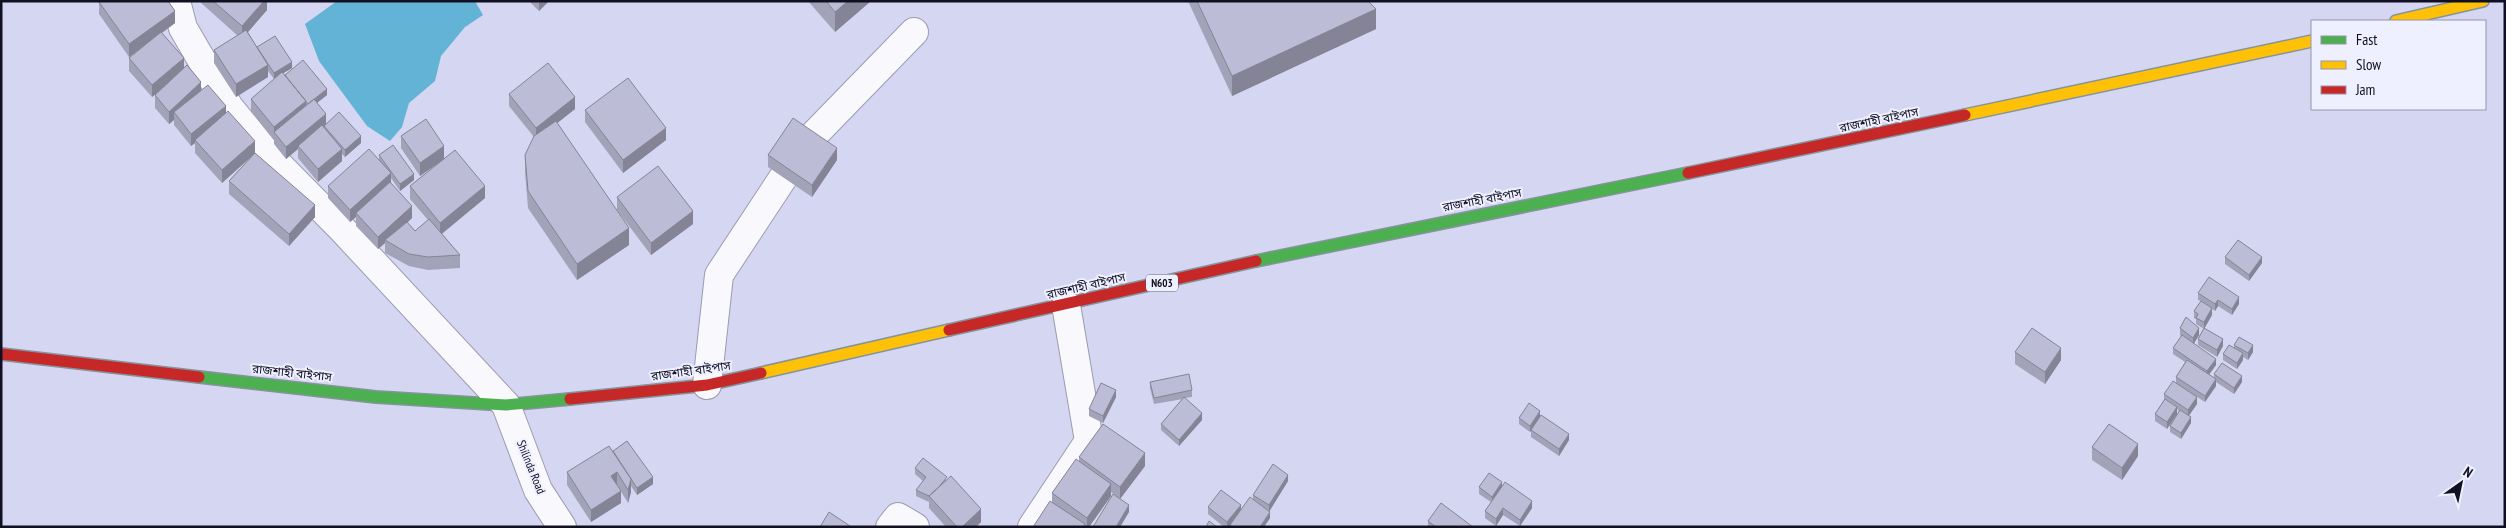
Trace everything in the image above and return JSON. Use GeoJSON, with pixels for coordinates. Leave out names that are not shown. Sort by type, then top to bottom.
{"type":"FeatureCollection","features":[{"type":"Feature","properties":{"kind":"highway"},"geometry":{"type":"LineString","coordinates":[[2400,20],[2483,1]]}},
{"type":"Feature","properties":{"kind":"highway","name":"রাজশাহী বাইপাস"},"geometry":{"type":"LineString","coordinates":[[1,354],[376,397],[506,405],[707,385],[1313,248],[1793,152],[2311,40]]}},
{"type":"Feature","properties":{"kind":"street"},"geometry":{"type":"LineString","coordinates":[[176,1],[183,28],[229,107],[264,150],[343,230],[506,405]]}},
{"type":"Feature","properties":{"kind":"street"},"geometry":{"type":"LineString","coordinates":[[707,385],[719,275],[806,143],[914,32]]}},
{"type":"Feature","properties":{"kind":"street"},"geometry":{"type":"LineString","coordinates":[[1032,527],[1088,441],[1066,305]]}},
{"type":"Feature","properties":{"kind":"street","name":"Shilinda Road"},"geometry":{"type":"LineString","coordinates":[[506,405],[538,490],[562,527]]}},
{"type":"Feature","properties":{"kind":"street"},"geometry":{"type":"LineString","coordinates":[[890,527],[898,517],[915,527]]}},
{"type":"Feature","properties":{"kind":"water"},"geometry":{"type":"Polygon","coordinates":[[[337,1],[475,1],[483,15],[465,27],[441,56],[435,81],[409,103],[402,127],[390,141],[367,126],[319,61],[305,24],[337,1]]]}},
{"type":"Feature","properties":{"kind":"building"},"geometry":{"type":"Polygon","coordinates":[[[100,1],[168,1],[175,11],[129,44],[100,1]]]}},
{"type":"Feature","properties":{"kind":"building"},"geometry":{"type":"Polygon","coordinates":[[[213,1],[264,1],[242,26],[213,1]]]}},
{"type":"Feature","properties":{"kind":"building"},"geometry":{"type":"Polygon","coordinates":[[[826,1],[848,1],[835,12],[826,1]]]}},
{"type":"Feature","properties":{"kind":"building"},"geometry":{"type":"Polygon","coordinates":[[[1197,1],[1368,1],[1376,9],[1232,76],[1197,1]]]}},
{"type":"Feature","properties":{"kind":"building"},"geometry":{"type":"Polygon","coordinates":[[[246,30],[268,65],[236,84],[214,50],[246,30]]]}},
{"type":"Feature","properties":{"kind":"building"},"geometry":{"type":"Polygon","coordinates":[[[161,32],[184,58],[152,85],[129,58],[161,32]]]}},
{"type":"Feature","properties":{"kind":"building"},"geometry":{"type":"Polygon","coordinates":[[[275,36],[292,62],[274,73],[257,47],[275,36]]]}},
{"type":"Feature","properties":{"kind":"building"},"geometry":{"type":"Polygon","coordinates":[[[303,60],[327,89],[308,104],[285,75],[303,60]]]}},
{"type":"Feature","properties":{"kind":"building"},"geometry":{"type":"Polygon","coordinates":[[[548,63],[575,97],[536,128],[509,94],[548,63]]]}},
{"type":"Feature","properties":{"kind":"building"},"geometry":{"type":"Polygon","coordinates":[[[187,65],[201,82],[169,112],[155,95],[187,65]]]}},
{"type":"Feature","properties":{"kind":"building"},"geometry":{"type":"Polygon","coordinates":[[[282,72],[306,101],[274,127],[251,99],[282,72]]]}},
{"type":"Feature","properties":{"kind":"building"},"geometry":{"type":"Polygon","coordinates":[[[628,78],[666,128],[623,160],[585,110],[628,78]]]}},
{"type":"Feature","properties":{"kind":"building"},"geometry":{"type":"Polygon","coordinates":[[[208,85],[226,106],[191,134],[174,112],[208,85]]]}},
{"type":"Feature","properties":{"kind":"building"},"geometry":{"type":"Polygon","coordinates":[[[314,99],[326,114],[286,147],[274,132],[314,99]]]}},
{"type":"Feature","properties":{"kind":"building"},"geometry":{"type":"Polygon","coordinates":[[[228,111],[255,141],[222,170],[195,140],[228,111]]]}},
{"type":"Feature","properties":{"kind":"building"},"geometry":{"type":"Polygon","coordinates":[[[339,112],[361,136],[345,150],[324,126],[339,112]]]}},
{"type":"Feature","properties":{"kind":"building"},"geometry":{"type":"Polygon","coordinates":[[[793,118],[837,148],[812,185],[768,155],[793,118]]]}},
{"type":"Feature","properties":{"kind":"building"},"geometry":{"type":"Polygon","coordinates":[[[426,119],[444,146],[420,163],[401,136],[426,119]]]}},
{"type":"Feature","properties":{"kind":"building"},"geometry":{"type":"Polygon","coordinates":[[[556,121],[629,228],[577,264],[528,191],[525,155],[534,136],[556,121]]]}},
{"type":"Feature","properties":{"kind":"building"},"geometry":{"type":"Polygon","coordinates":[[[322,125],[342,149],[318,169],[298,146],[322,125]]]}},
{"type":"Feature","properties":{"kind":"building"},"geometry":{"type":"Polygon","coordinates":[[[393,145],[414,174],[400,184],[379,155],[393,145]]]}},
{"type":"Feature","properties":{"kind":"building"},"geometry":{"type":"Polygon","coordinates":[[[369,149],[391,173],[350,210],[328,186],[369,149]]]}},
{"type":"Feature","properties":{"kind":"building"},"geometry":{"type":"Polygon","coordinates":[[[455,150],[485,186],[440,223],[410,186],[455,150]]]}},
{"type":"Feature","properties":{"kind":"building"},"geometry":{"type":"Polygon","coordinates":[[[255,153],[315,205],[289,234],[229,181],[255,153]]]}},
{"type":"Feature","properties":{"kind":"building"},"geometry":{"type":"Polygon","coordinates":[[[658,166],[693,211],[651,243],[617,197],[658,166]]]}},
{"type":"Feature","properties":{"kind":"building"},"geometry":{"type":"Polygon","coordinates":[[[390,182],[412,206],[378,237],[356,213],[390,182]]]}},
{"type":"Feature","properties":{"kind":"building"},"geometry":{"type":"Polygon","coordinates":[[[429,219],[460,255],[428,257],[409,254],[385,240],[407,222],[415,231],[429,219]]]}},
{"type":"Feature","properties":{"kind":"building"},"geometry":{"type":"Polygon","coordinates":[[[2238,240],[2262,257],[2249,275],[2225,257],[2238,240]]]}},
{"type":"Feature","properties":{"kind":"building"},"geometry":{"type":"Polygon","coordinates":[[[2209,277],[2239,297],[2232,309],[2218,300],[2215,304],[2198,293],[2209,277]]]}},
{"type":"Feature","properties":{"kind":"building"},"geometry":{"type":"Polygon","coordinates":[[[2201,301],[2212,308],[2204,322],[2196,318],[2198,314],[2194,311],[2201,301]]]}},
{"type":"Feature","properties":{"kind":"building"},"geometry":{"type":"Polygon","coordinates":[[[2186,317],[2199,328],[2193,338],[2180,328],[2186,317]]]}},
{"type":"Feature","properties":{"kind":"building"},"geometry":{"type":"Polygon","coordinates":[[[2032,328],[2061,348],[2045,372],[2015,352],[2032,328]]]}},
{"type":"Feature","properties":{"kind":"building"},"geometry":{"type":"Polygon","coordinates":[[[2204,328],[2223,339],[2217,350],[2198,339],[2204,328]]]}},
{"type":"Feature","properties":{"kind":"building"},"geometry":{"type":"Polygon","coordinates":[[[2182,335],[2216,359],[2207,371],[2173,348],[2182,335]]]}},
{"type":"Feature","properties":{"kind":"building"},"geometry":{"type":"Polygon","coordinates":[[[2239,337],[2253,345],[2248,353],[2234,345],[2239,337]]]}},
{"type":"Feature","properties":{"kind":"building"},"geometry":{"type":"Polygon","coordinates":[[[2229,345],[2243,353],[2237,363],[2223,354],[2229,345]]]}},
{"type":"Feature","properties":{"kind":"building"},"geometry":{"type":"Polygon","coordinates":[[[2187,360],[2216,379],[2205,396],[2176,377],[2187,360]]]}},
{"type":"Feature","properties":{"kind":"building"},"geometry":{"type":"Polygon","coordinates":[[[2222,363],[2242,376],[2234,388],[2214,374],[2222,363]]]}},
{"type":"Feature","properties":{"kind":"building"},"geometry":{"type":"Polygon","coordinates":[[[1189,374],[1192,390],[1154,398],[1150,382],[1189,374]]]}},
{"type":"Feature","properties":{"kind":"building"},"geometry":{"type":"Polygon","coordinates":[[[2173,381],[2197,397],[2188,410],[2164,394],[2173,381]]]}},
{"type":"Feature","properties":{"kind":"building"},"geometry":{"type":"Polygon","coordinates":[[[1101,383],[1116,390],[1103,416],[1089,409],[1101,383]]]}},
{"type":"Feature","properties":{"kind":"building"},"geometry":{"type":"Polygon","coordinates":[[[1184,397],[1202,413],[1179,440],[1161,424],[1184,397]]]}},
{"type":"Feature","properties":{"kind":"building"},"geometry":{"type":"Polygon","coordinates":[[[2165,399],[2177,407],[2167,422],[2155,414],[2165,399]]]}},
{"type":"Feature","properties":{"kind":"building"},"geometry":{"type":"Polygon","coordinates":[[[1529,403],[1540,411],[1530,426],[1519,418],[1529,403]]]}},
{"type":"Feature","properties":{"kind":"building"},"geometry":{"type":"Polygon","coordinates":[[[2180,410],[2191,417],[2181,433],[2170,426],[2180,410]]]}},
{"type":"Feature","properties":{"kind":"building"},"geometry":{"type":"Polygon","coordinates":[[[1541,415],[1569,434],[1559,449],[1531,430],[1541,415]]]}},
{"type":"Feature","properties":{"kind":"building"},"geometry":{"type":"Polygon","coordinates":[[[1103,424],[1145,453],[1120,487],[1079,457],[1103,424]]]}},
{"type":"Feature","properties":{"kind":"building"},"geometry":{"type":"Polygon","coordinates":[[[2109,424],[2138,444],[2122,468],[2092,447],[2109,424]]]}},
{"type":"Feature","properties":{"kind":"building"},"geometry":{"type":"Polygon","coordinates":[[[627,441],[653,477],[637,488],[613,451],[627,441]]]}},
{"type":"Feature","properties":{"kind":"building"},"geometry":{"type":"Polygon","coordinates":[[[609,446],[631,479],[628,490],[617,472],[611,476],[621,491],[591,510],[567,472],[609,446]]]}},
{"type":"Feature","properties":{"kind":"building"},"geometry":{"type":"Polygon","coordinates":[[[923,458],[947,477],[929,496],[916,490],[926,477],[915,468],[923,458]]]}},
{"type":"Feature","properties":{"kind":"building"},"geometry":{"type":"Polygon","coordinates":[[[1076,459],[1111,484],[1087,518],[1052,493],[1076,459]]]}},
{"type":"Feature","properties":{"kind":"building"},"geometry":{"type":"Polygon","coordinates":[[[1273,464],[1288,475],[1269,505],[1253,495],[1273,464]]]}},
{"type":"Feature","properties":{"kind":"building"},"geometry":{"type":"Polygon","coordinates":[[[1489,473],[1502,482],[1492,497],[1479,487],[1489,473]]]}},
{"type":"Feature","properties":{"kind":"building"},"geometry":{"type":"Polygon","coordinates":[[[951,476],[981,509],[962,527],[957,527],[929,496],[951,476]]]}},
{"type":"Feature","properties":{"kind":"building"},"geometry":{"type":"Polygon","coordinates":[[[1505,482],[1532,501],[1520,520],[1503,508],[1496,519],[1485,511],[1505,482]]]}},
{"type":"Feature","properties":{"kind":"building"},"geometry":{"type":"Polygon","coordinates":[[[1221,490],[1241,505],[1227,522],[1208,507],[1221,490]]]}},
{"type":"Feature","properties":{"kind":"building"},"geometry":{"type":"Polygon","coordinates":[[[1113,494],[1129,505],[1116,527],[1093,527],[1113,494]]]}},
{"type":"Feature","properties":{"kind":"building"},"geometry":{"type":"Polygon","coordinates":[[[1250,497],[1270,512],[1260,527],[1233,527],[1230,525],[1250,497]]]}},
{"type":"Feature","properties":{"kind":"building"},"geometry":{"type":"Polygon","coordinates":[[[1050,501],[1085,524],[1083,527],[1033,527],[1050,501]]]}},
{"type":"Feature","properties":{"kind":"building"},"geometry":{"type":"Polygon","coordinates":[[[1441,503],[1473,527],[1436,527],[1428,521],[1441,503]]]}},
{"type":"Feature","properties":{"kind":"building"},"geometry":{"type":"Polygon","coordinates":[[[829,512],[850,526],[820,527],[829,512]]]}},
{"type":"Feature","properties":{"kind":"building"},"geometry":{"type":"Polygon","coordinates":[[[1209,521],[1217,527],[1206,527],[1209,521]]]}},
{"type":"Feature","properties":{"kind":"traffic: fast"},"geometry":{"type":"LineString","coordinates":[[1256,261],[1688,173]]}},
{"type":"Feature","properties":{"kind":"traffic: fast"},"geometry":{"type":"LineString","coordinates":[[199,377],[376,397],[506,405],[570,399]]}},
{"type":"Feature","properties":{"kind":"traffic: slow"},"geometry":{"type":"LineString","coordinates":[[2400,20],[2483,1]]}},
{"type":"Feature","properties":{"kind":"traffic: slow"},"geometry":{"type":"LineString","coordinates":[[1965,115],[2311,41]]}},
{"type":"Feature","properties":{"kind":"traffic: slow"},"geometry":{"type":"LineString","coordinates":[[761,373],[949,330]]}},
{"type":"Feature","properties":{"kind":"traffic: jam"},"geometry":{"type":"LineString","coordinates":[[1688,173],[1965,115]]}},
{"type":"Feature","properties":{"kind":"traffic: jam"},"geometry":{"type":"LineString","coordinates":[[949,330],[1256,261]]}},
{"type":"Feature","properties":{"kind":"traffic: jam"},"geometry":{"type":"LineString","coordinates":[[1,354],[199,377]]}},
{"type":"Feature","properties":{"kind":"traffic: jam"},"geometry":{"type":"LineString","coordinates":[[570,399],[707,385],[761,373]]}}]}
